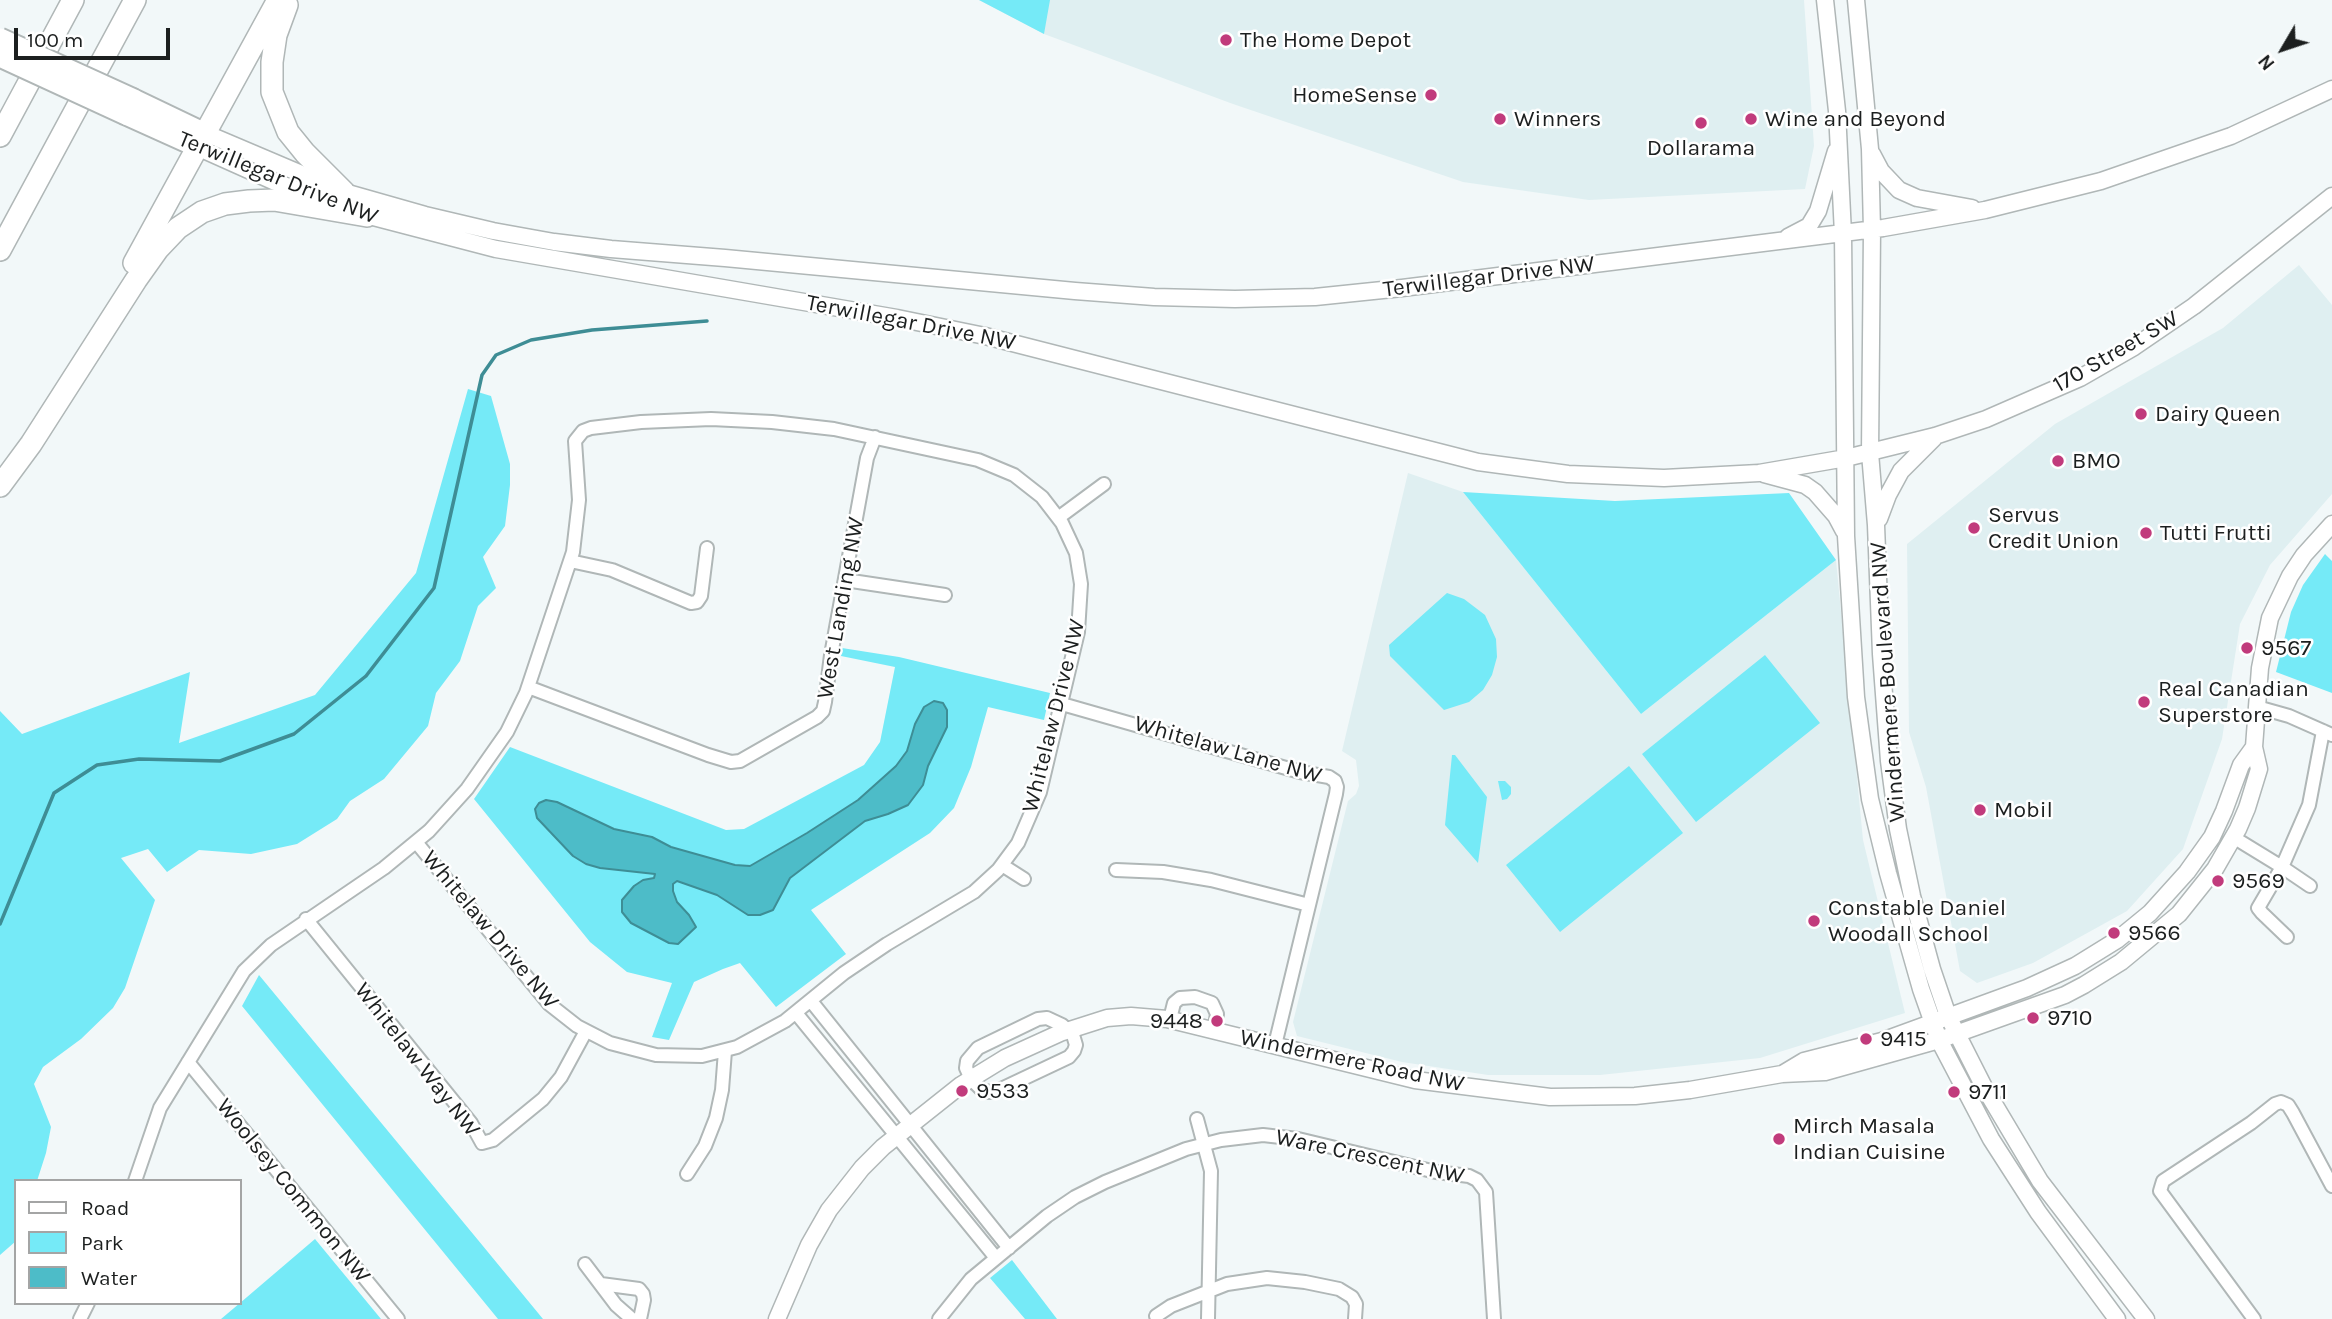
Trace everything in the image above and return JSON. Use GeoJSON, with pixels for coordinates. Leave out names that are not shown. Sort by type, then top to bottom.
{"type":"FeatureCollection","features":[{"type":"Feature","properties":{"kind":"highway"},"geometry":{"type":"LineString","coordinates":[[0,136],[73,0]]}},
{"type":"Feature","properties":{"kind":"highway"},"geometry":{"type":"LineString","coordinates":[[0,250],[135,0]]}},
{"type":"Feature","properties":{"kind":"highway"},"geometry":{"type":"LineString","coordinates":[[70,382],[278,0]]}},
{"type":"Feature","properties":{"kind":"highway"},"geometry":{"type":"LineString","coordinates":[[289,0],[276,34],[272,92],[288,132],[344,192]]}},
{"type":"Feature","properties":{"kind":"highway"},"geometry":{"type":"LineString","coordinates":[[0,486],[31,444],[158,249],[178,228],[202,212],[225,204],[274,200],[367,216]]}},
{"type":"Feature","properties":{"kind":"main road","name":"Windermere Boulevard NW"},"geometry":{"type":"LineString","coordinates":[[1825,0],[1839,142],[1843,234],[1846,536],[1856,697],[1870,799],[1888,873],[1939,1041],[1991,1139],[2038,1212],[2117,1319]]}},
{"type":"Feature","properties":{"kind":"main road","name":"Windermere Boulevard NW"},"geometry":{"type":"LineString","coordinates":[[1856,0],[1870,149],[1870,453],[1882,668],[1889,761],[1898,829],[1932,969],[1957,1034],[1984,1087],[2040,1181],[2146,1319]]}},
{"type":"Feature","properties":{"kind":"main road","name":"Terwillegar Drive NW"},"geometry":{"type":"LineString","coordinates":[[0,38],[130,107],[201,140],[273,181],[367,216],[496,249],[897,317],[985,336],[1478,462],[1568,474],[1664,478],[1759,473],[1870,453]]}},
{"type":"Feature","properties":{"kind":"main road","name":"Terwillegar Drive NW"},"geometry":{"type":"LineString","coordinates":[[0,57],[130,107]]}},
{"type":"Feature","properties":{"kind":"main road"},"geometry":{"type":"LineString","coordinates":[[1872,230],[1985,210],[2079,188],[2231,136],[2332,89]]}},
{"type":"Feature","properties":{"kind":"main road","name":"Terwillegar Drive NW"},"geometry":{"type":"LineString","coordinates":[[201,140],[344,192],[479,228],[555,242],[992,284],[1168,297],[1315,297],[1872,230]]}},
{"type":"Feature","properties":{"kind":"main road"},"geometry":{"type":"LineString","coordinates":[[1777,242],[1808,226],[1818,211],[1839,142]]}},
{"type":"Feature","properties":{"kind":"main road"},"geometry":{"type":"LineString","coordinates":[[1870,149],[1881,172],[1899,190],[1917,198],[1985,210]]}},
{"type":"Feature","properties":{"kind":"main road","name":"170 Street SW"},"geometry":{"type":"LineString","coordinates":[[1870,453],[1986,419],[2080,378],[2134,347],[2194,306],[2332,196]]}},
{"type":"Feature","properties":{"kind":"main road"},"geometry":{"type":"LineString","coordinates":[[1876,525],[1901,471],[1935,436]]}},
{"type":"Feature","properties":{"kind":"main road"},"geometry":{"type":"LineString","coordinates":[[1759,473],[1805,485],[1815,492],[1836,516],[1846,536]]}},
{"type":"Feature","properties":{"kind":"main road","name":"Windermere Road NW"},"geometry":{"type":"LineString","coordinates":[[778,1319],[809,1245],[829,1210],[862,1168],[896,1136],[971,1079],[1005,1058],[1068,1030],[1107,1018],[1131,1016],[1170,1019],[1410,1079],[1550,1097],[1635,1096],[1690,1090],[1782,1074],[1825,1072],[1939,1041],[2065,995],[2121,962],[2156,935],[2190,902],[2215,869],[2247,808],[2259,769],[2254,747],[2260,668],[2270,618],[2280,594],[2300,560],[2332,524]]}},
{"type":"Feature","properties":{"kind":"main road","name":"Windermere Road NW"},"geometry":{"type":"LineString","coordinates":[[1782,1074],[1804,1061],[1882,1041],[2027,988],[2074,966],[2117,940],[2150,913],[2182,879],[2212,837],[2242,765],[2254,747]]}},
{"type":"Feature","properties":{"kind":"street","name":"Whitelaw Drive NW"},"geometry":{"type":"LineString","coordinates":[[416,842],[549,1004],[577,1026],[610,1043],[666,1057],[702,1056],[725,1051],[768,1031],[796,1013],[844,973],[974,892],[1002,865],[1026,827],[1040,792],[1062,704],[1078,632],[1082,584],[1076,553],[1058,517],[1042,497],[1014,475],[978,460],[875,437],[772,422],[711,419],[641,422],[591,428],[583,431],[575,441],[579,500],[570,561]]}},
{"type":"Feature","properties":{"kind":"street","name":"West Landing NW"},"geometry":{"type":"LineString","coordinates":[[528,687],[731,762],[740,761],[817,717],[823,710],[867,458],[875,437]]}},
{"type":"Feature","properties":{"kind":"street"},"geometry":{"type":"LineString","coordinates":[[1058,517],[1104,484]]}},
{"type":"Feature","properties":{"kind":"street"},"geometry":{"type":"LineString","coordinates":[[136,1179],[160,1108],[244,971],[261,953],[306,919],[384,868],[416,842],[446,814],[467,789],[507,732],[528,687],[570,561],[611,570],[691,603],[701,596],[707,548]]}},
{"type":"Feature","properties":{"kind":"street"},"geometry":{"type":"LineString","coordinates":[[845,580],[945,595]]}},
{"type":"Feature","properties":{"kind":"street","name":"Whitelaw Lane NW"},"geometry":{"type":"LineString","coordinates":[[1062,704],[1300,772],[1329,777],[1335,781],[1336,794],[1275,1045]]}},
{"type":"Feature","properties":{"kind":"street"},"geometry":{"type":"LineString","coordinates":[[2257,707],[2288,716],[2328,733],[2309,805],[2282,867],[2259,908],[2287,937]]}},
{"type":"Feature","properties":{"kind":"street"},"geometry":{"type":"LineString","coordinates":[[2233,837],[2310,886]]}},
{"type":"Feature","properties":{"kind":"street"},"geometry":{"type":"LineString","coordinates":[[1002,865],[1024,879]]}},
{"type":"Feature","properties":{"kind":"street"},"geometry":{"type":"LineString","coordinates":[[1116,870],[1163,872],[1211,880],[1309,905]]}},
{"type":"Feature","properties":{"kind":"street","name":"Whitelaw Way NW"},"geometry":{"type":"LineString","coordinates":[[306,919],[471,1123],[482,1143],[493,1140],[542,1099],[561,1077],[586,1031]]}},
{"type":"Feature","properties":{"kind":"street","name":"Windermere Road NW"},"geometry":{"type":"LineString","coordinates":[[1170,1019],[1174,1003],[1180,998],[1195,997],[1212,1003],[1217,1014],[1214,1030]]}},
{"type":"Feature","properties":{"kind":"street"},"geometry":{"type":"LineString","coordinates":[[811,1001],[1009,1248]]}},
{"type":"Feature","properties":{"kind":"street"},"geometry":{"type":"LineString","coordinates":[[796,1013],[996,1258]]}},
{"type":"Feature","properties":{"kind":"street"},"geometry":{"type":"LineString","coordinates":[[1047,1018],[1068,1030],[1076,1045],[1069,1057],[997,1091],[982,1090],[971,1079],[966,1068],[971,1054],[1002,1035],[1038,1019],[1047,1018]]}},
{"type":"Feature","properties":{"kind":"street"},"geometry":{"type":"LineString","coordinates":[[687,1174],[705,1146],[716,1118],[722,1090],[725,1051]]}},
{"type":"Feature","properties":{"kind":"street","name":"Woolsey Common NW"},"geometry":{"type":"LineString","coordinates":[[188,1062],[398,1319]]}},
{"type":"Feature","properties":{"kind":"street"},"geometry":{"type":"LineString","coordinates":[[2254,1319],[2160,1191],[2163,1181],[2281,1102],[2288,1105],[2293,1113],[2332,1186]]}},
{"type":"Feature","properties":{"kind":"street"},"geometry":{"type":"LineString","coordinates":[[1197,1119],[1211,1171],[1208,1319]]}},
{"type":"Feature","properties":{"kind":"street","name":"Ware Crescent NW"},"geometry":{"type":"LineString","coordinates":[[939,1319],[960,1291],[996,1258],[1075,1197],[1105,1182],[1205,1144],[1242,1136],[1281,1136],[1436,1172],[1469,1176],[1477,1180],[1486,1192],[1494,1319]]}},
{"type":"Feature","properties":{"kind":"street"},"geometry":{"type":"LineString","coordinates":[[585,1264],[616,1305],[632,1319]]}},
{"type":"Feature","properties":{"kind":"street"},"geometry":{"type":"LineString","coordinates":[[1156,1316],[1171,1306],[1227,1284],[1267,1278],[1305,1282],[1346,1293],[1356,1304],[1355,1319]]}},
{"type":"Feature","properties":{"kind":"street"},"geometry":{"type":"LineString","coordinates":[[601,1283],[639,1289],[644,1300],[640,1319]]}},
{"type":"Feature","properties":{"kind":"shaded area"},"geometry":{"type":"Polygon","coordinates":[[[979,0],[1804,0],[1814,146],[1805,189],[1589,200],[1463,182],[1233,104],[1044,34],[979,0]]]}},
{"type":"Feature","properties":{"kind":"shaded area"},"geometry":{"type":"Polygon","coordinates":[[[2299,265],[2332,305],[2332,494],[2270,565],[2240,624],[2222,739],[2183,849],[2127,911],[2033,963],[1977,983],[1960,971],[1926,787],[1909,732],[1907,544],[2055,424],[2223,328],[2299,265]]]}},
{"type":"Feature","properties":{"kind":"shaded area"},"geometry":{"type":"Polygon","coordinates":[[[1408,473],[1463,492],[1641,714],[1836,560],[1863,840],[1905,1013],[1760,1058],[1600,1075],[1488,1075],[1402,1062],[1297,1036],[1293,1022],[1348,801],[1356,794],[1359,786],[1356,760],[1342,751],[1408,473]]]}},
{"type":"Feature","properties":{"kind":"green space"},"geometry":{"type":"Polygon","coordinates":[[[979,0],[1050,0],[1044,34],[979,0]]]}},
{"type":"Feature","properties":{"kind":"green space"},"geometry":{"type":"Polygon","coordinates":[[[468,389],[491,396],[510,464],[505,526],[483,557],[496,588],[478,606],[460,661],[436,693],[428,726],[384,779],[350,801],[337,819],[297,844],[251,854],[199,850],[167,872],[148,849],[121,858],[155,900],[125,988],[113,1008],[81,1039],[43,1067],[34,1084],[51,1127],[46,1153],[38,1179],[14,1179],[14,1243],[0,1255],[0,711],[22,734],[190,672],[179,743],[315,695],[416,573],[468,389]]]}},
{"type":"Feature","properties":{"kind":"green space"},"geometry":{"type":"Polygon","coordinates":[[[1463,492],[1615,501],[1789,493],[1836,560],[1641,714],[1463,492]]]}},
{"type":"Feature","properties":{"kind":"green space"},"geometry":{"type":"Polygon","coordinates":[[[2325,554],[2332,561],[2332,693],[2276,672],[2291,612],[2303,585],[2325,554]]]}},
{"type":"Feature","properties":{"kind":"green space"},"geometry":{"type":"Polygon","coordinates":[[[1447,593],[1464,599],[1485,615],[1496,639],[1497,657],[1492,675],[1483,690],[1469,702],[1444,710],[1390,656],[1389,645],[1447,593]]]}},
{"type":"Feature","properties":{"kind":"green space"},"geometry":{"type":"Polygon","coordinates":[[[842,648],[899,657],[1050,693],[1044,720],[988,707],[971,767],[954,808],[930,833],[811,910],[846,954],[776,1007],[740,963],[723,969],[694,982],[669,1040],[652,1037],[672,983],[627,972],[590,942],[474,799],[510,747],[726,830],[744,829],[864,765],[880,742],[895,667],[841,656],[842,648]]]}},
{"type":"Feature","properties":{"kind":"green space"},"geometry":{"type":"Polygon","coordinates":[[[1765,655],[1820,723],[1696,822],[1642,754],[1765,655]]]}},
{"type":"Feature","properties":{"kind":"green space"},"geometry":{"type":"Polygon","coordinates":[[[1452,755],[1455,755],[1487,797],[1478,863],[1445,825],[1452,755]]]}},
{"type":"Feature","properties":{"kind":"green space"},"geometry":{"type":"Polygon","coordinates":[[[1629,766],[1683,833],[1560,932],[1506,865],[1629,766]]]}},
{"type":"Feature","properties":{"kind":"green space"},"geometry":{"type":"Polygon","coordinates":[[[1498,781],[1505,781],[1511,787],[1511,794],[1507,799],[1502,800],[1498,781]]]}},
{"type":"Feature","properties":{"kind":"green space"},"geometry":{"type":"Polygon","coordinates":[[[259,975],[543,1319],[498,1319],[242,1006],[259,975]]]}},
{"type":"Feature","properties":{"kind":"green space"},"geometry":{"type":"Polygon","coordinates":[[[315,1239],[381,1319],[221,1319],[238,1305],[242,1305],[242,1301],[315,1239]]]}},
{"type":"Feature","properties":{"kind":"green space"},"geometry":{"type":"Polygon","coordinates":[[[1012,1260],[1057,1319],[1025,1319],[990,1278],[1012,1260]]]}},
{"type":"Feature","properties":{"kind":"water"},"geometry":{"type":"Polygon","coordinates":[[[934,701],[943,703],[947,710],[947,727],[928,766],[923,785],[908,805],[865,821],[790,878],[773,910],[760,915],[748,915],[717,895],[677,881],[673,884],[673,891],[677,902],[696,927],[678,944],[669,943],[631,923],[622,912],[622,900],[634,886],[643,880],[654,878],[655,874],[586,864],[573,856],[537,818],[535,809],[539,803],[546,800],[557,802],[614,829],[652,837],[671,847],[735,865],[750,866],[858,800],[896,766],[907,751],[915,724],[924,707],[934,701]]]}},
{"type":"Feature","properties":{"kind":"waterway"},"geometry":{"type":"LineString","coordinates":[[0,924],[54,793],[97,765],[139,759],[220,761],[294,734],[366,676],[434,588],[482,375],[496,355],[531,340],[592,330],[707,321]]}},
{"type":"Feature","properties":{"kind":"place","name":"The Home Depot"},"geometry":{"type":"Point","coordinates":[1226,40]}},
{"type":"Feature","properties":{"kind":"place","name":"HomeSense"},"geometry":{"type":"Point","coordinates":[1431,95]}},
{"type":"Feature","properties":{"kind":"place","name":"Winners"},"geometry":{"type":"Point","coordinates":[1500,119]}},
{"type":"Feature","properties":{"kind":"place","name":"Wine and Beyond"},"geometry":{"type":"Point","coordinates":[1751,119]}},
{"type":"Feature","properties":{"kind":"place","name":"Dollarama"},"geometry":{"type":"Point","coordinates":[1701,123]}},
{"type":"Feature","properties":{"kind":"place","name":"Dairy Queen"},"geometry":{"type":"Point","coordinates":[2141,414]}},
{"type":"Feature","properties":{"kind":"place","name":"BMO"},"geometry":{"type":"Point","coordinates":[2058,461]}},
{"type":"Feature","properties":{"kind":"place","name":"Servus Credit Union"},"geometry":{"type":"Point","coordinates":[1974,528]}},
{"type":"Feature","properties":{"kind":"place","name":"Tutti Frutti"},"geometry":{"type":"Point","coordinates":[2146,533]}},
{"type":"Feature","properties":{"kind":"place","name":"9567"},"geometry":{"type":"Point","coordinates":[2247,648]}},
{"type":"Feature","properties":{"kind":"place","name":"Real Canadian Superstore"},"geometry":{"type":"Point","coordinates":[2144,702]}},
{"type":"Feature","properties":{"kind":"place","name":"Mobil"},"geometry":{"type":"Point","coordinates":[1980,810]}},
{"type":"Feature","properties":{"kind":"place","name":"9569"},"geometry":{"type":"Point","coordinates":[2218,881]}},
{"type":"Feature","properties":{"kind":"place","name":"Constable Daniel Woodall School"},"geometry":{"type":"Point","coordinates":[1814,921]}},
{"type":"Feature","properties":{"kind":"place","name":"9566"},"geometry":{"type":"Point","coordinates":[2114,933]}},
{"type":"Feature","properties":{"kind":"place","name":"9710"},"geometry":{"type":"Point","coordinates":[2033,1018]}},
{"type":"Feature","properties":{"kind":"place","name":"9448"},"geometry":{"type":"Point","coordinates":[1217,1021]}},
{"type":"Feature","properties":{"kind":"place","name":"9415"},"geometry":{"type":"Point","coordinates":[1866,1039]}},
{"type":"Feature","properties":{"kind":"place","name":"9533"},"geometry":{"type":"Point","coordinates":[962,1091]}},
{"type":"Feature","properties":{"kind":"place","name":"9711"},"geometry":{"type":"Point","coordinates":[1954,1092]}},
{"type":"Feature","properties":{"kind":"place","name":"Mirch Masala Indian Cuisine"},"geometry":{"type":"Point","coordinates":[1779,1139]}}]}
